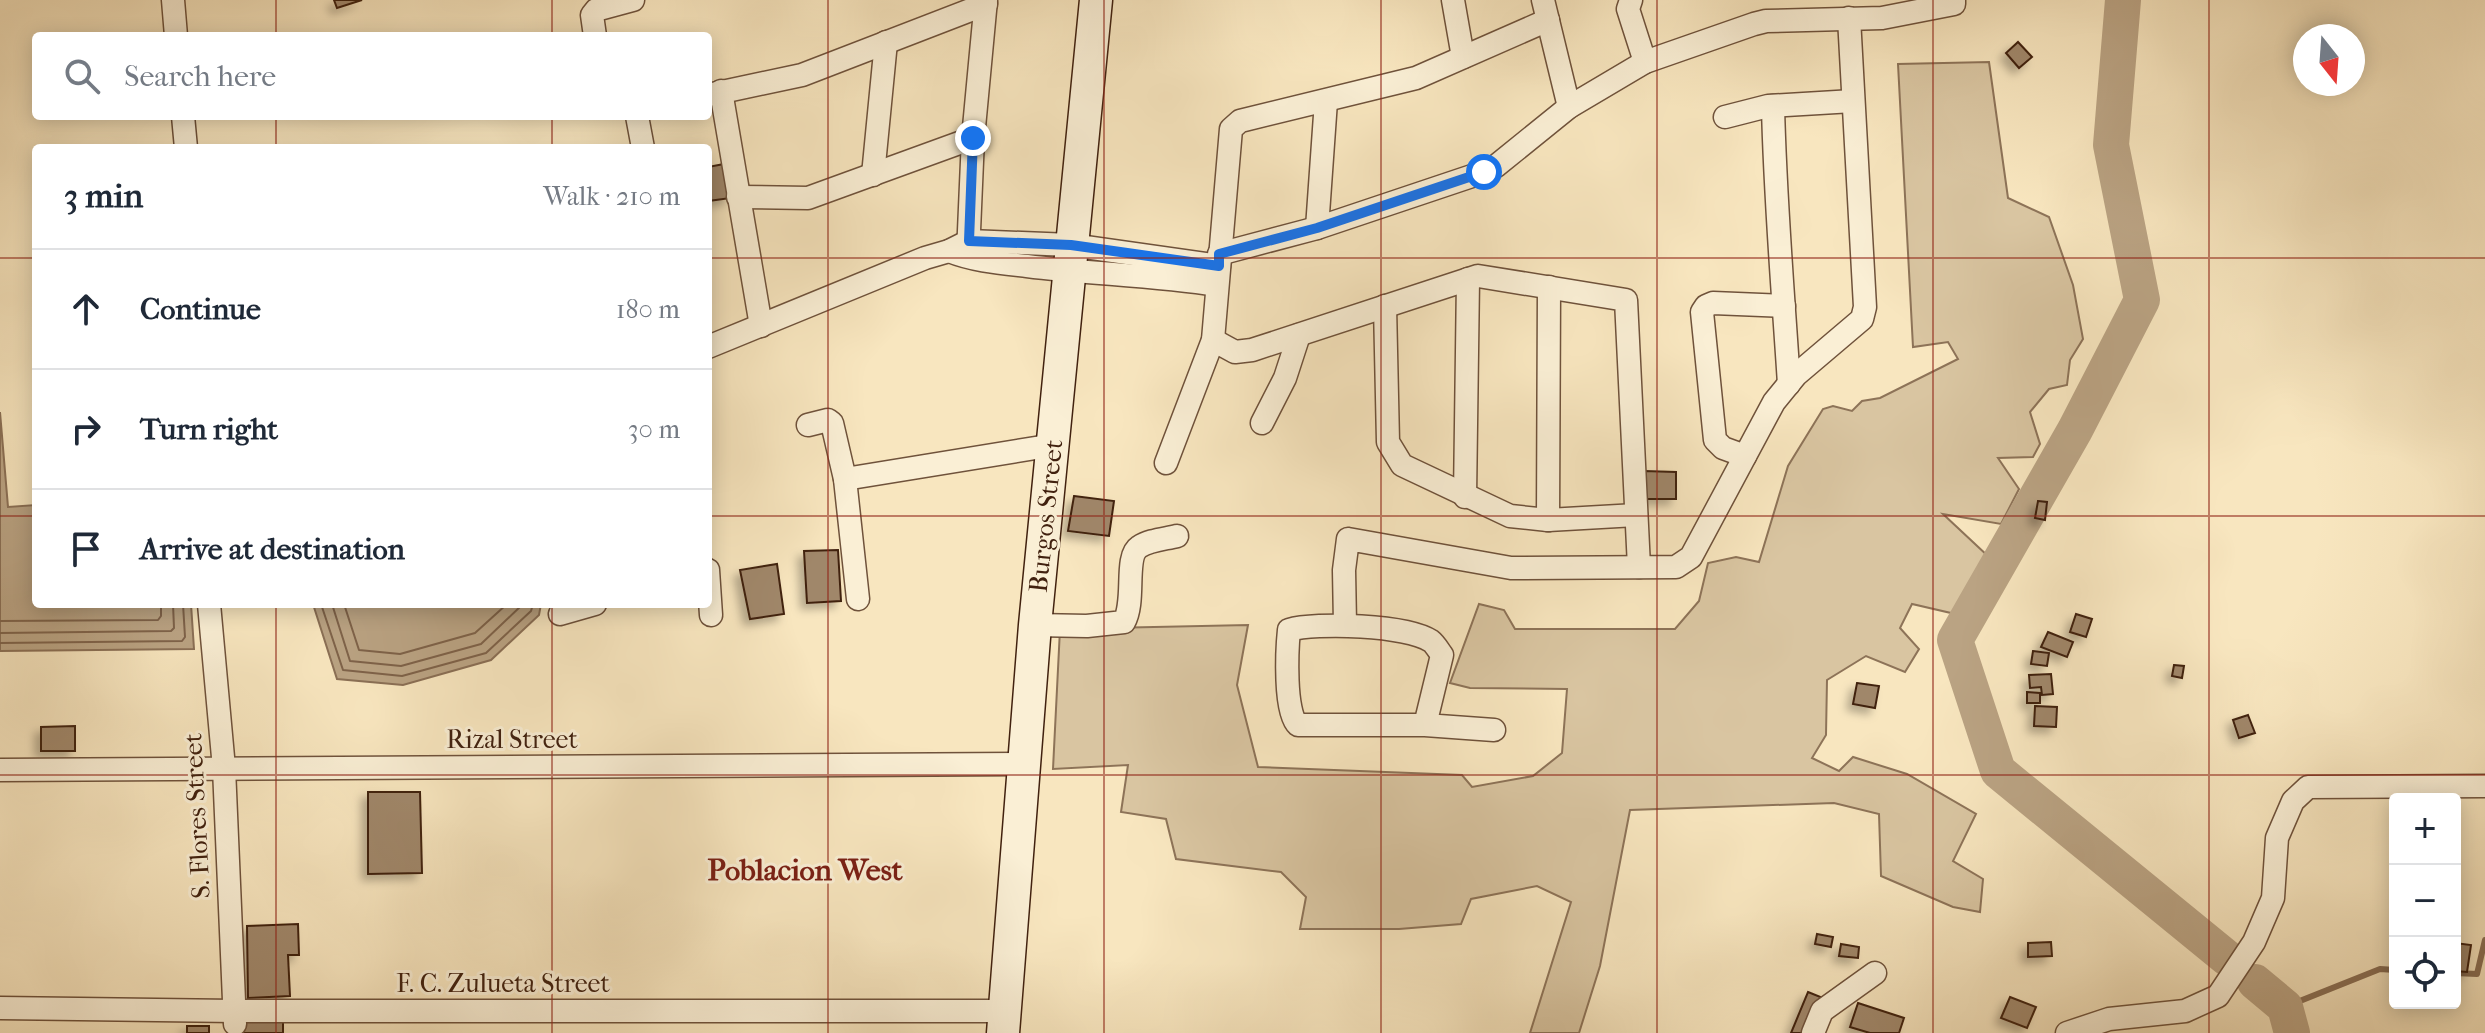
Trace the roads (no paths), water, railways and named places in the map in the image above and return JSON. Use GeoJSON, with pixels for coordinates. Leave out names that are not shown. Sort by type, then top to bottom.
{"type":"FeatureCollection","features":[{"type":"Feature","properties":{"kind":"street"},"geometry":{"type":"LineString","coordinates":[[173,0],[176,32]]}},
{"type":"Feature","properties":{"kind":"street"},"geometry":{"type":"LineString","coordinates":[[594,32],[592,15],[596,10],[633,0]]}},
{"type":"Feature","properties":{"kind":"street","name":"Burgos Street"},"geometry":{"type":"LineString","coordinates":[[1004,1022],[1035,625],[1096,0]]}},
{"type":"Feature","properties":{"kind":"street"},"geometry":{"type":"LineString","coordinates":[[1453,0],[1463,57]]}},
{"type":"Feature","properties":{"kind":"street"},"geometry":{"type":"LineString","coordinates":[[1631,0],[1628,9],[1645,62]]}},
{"type":"Feature","properties":{"kind":"street"},"geometry":{"type":"LineString","coordinates":[[712,345],[906,265],[962,250],[1069,258],[1186,280],[1317,228],[1484,172],[1496,166],[1569,107],[1645,62],[1766,21],[1849,18],[1881,9],[1954,4],[1954,0]]}},
{"type":"Feature","properties":{"kind":"street"},"geometry":{"type":"LineString","coordinates":[[761,326],[738,197],[714,93],[802,75],[986,2],[962,250]]}},
{"type":"Feature","properties":{"kind":"street"},"geometry":{"type":"LineString","coordinates":[[1166,463],[1213,340],[1231,129],[1240,121],[1416,78],[1463,57],[1546,10],[1569,107]]}},
{"type":"Feature","properties":{"kind":"street"},"geometry":{"type":"LineString","coordinates":[[1345,624],[1344,570],[1348,539],[1511,568],[1676,567],[1691,557],[1774,402],[1789,384],[1862,319],[1865,307],[1849,18]]}},
{"type":"Feature","properties":{"kind":"street"},"geometry":{"type":"LineString","coordinates":[[873,175],[886,42]]}},
{"type":"Feature","properties":{"kind":"street"},"geometry":{"type":"LineString","coordinates":[[1317,228],[1326,101]]}},
{"type":"Feature","properties":{"kind":"street"},"geometry":{"type":"LineString","coordinates":[[1725,117],[1773,106],[1853,101]]}},
{"type":"Feature","properties":{"kind":"street"},"geometry":{"type":"LineString","coordinates":[[1773,106],[1774,172],[1789,384]]}},
{"type":"Feature","properties":{"kind":"street"},"geometry":{"type":"LineString","coordinates":[[183,120],[186,144]]}},
{"type":"Feature","properties":{"kind":"street"},"geometry":{"type":"LineString","coordinates":[[638,120],[642,144]]}},
{"type":"Feature","properties":{"kind":"street"},"geometry":{"type":"LineString","coordinates":[[738,197],[808,198],[973,138]]}},
{"type":"Feature","properties":{"kind":"street"},"geometry":{"type":"LineString","coordinates":[[1213,340],[1235,352],[1252,350],[1478,276],[1626,300],[1639,567]]}},
{"type":"Feature","properties":{"kind":"street"},"geometry":{"type":"LineString","coordinates":[[1465,497],[1468,279]]}},
{"type":"Feature","properties":{"kind":"street"},"geometry":{"type":"LineString","coordinates":[[1548,520],[1549,287]]}},
{"type":"Feature","properties":{"kind":"street"},"geometry":{"type":"LineString","coordinates":[[1745,456],[1723,448],[1715,440],[1702,312],[1713,303],[1784,306]]}},
{"type":"Feature","properties":{"kind":"street"},"geometry":{"type":"LineString","coordinates":[[1385,306],[1388,442],[1402,465],[1510,516],[1548,520],[1636,515]]}},
{"type":"Feature","properties":{"kind":"street"},"geometry":{"type":"LineString","coordinates":[[1262,423],[1285,378],[1299,335]]}},
{"type":"Feature","properties":{"kind":"street"},"geometry":{"type":"LineString","coordinates":[[808,425],[828,420],[832,423],[845,479],[858,599]]}},
{"type":"Feature","properties":{"kind":"street"},"geometry":{"type":"LineString","coordinates":[[845,479],[1054,445]]}},
{"type":"Feature","properties":{"kind":"street"},"geometry":{"type":"LineString","coordinates":[[1035,625],[1087,626],[1124,622],[1132,590],[1131,556],[1137,548],[1177,536]]}},
{"type":"Feature","properties":{"kind":"street","name":"S. Flores Street"},"geometry":{"type":"LineString","coordinates":[[209,608],[224,768],[235,1018]]}},
{"type":"Feature","properties":{"kind":"street"},"geometry":{"type":"LineString","coordinates":[[560,614],[581,608]]}},
{"type":"Feature","properties":{"kind":"street"},"geometry":{"type":"LineString","coordinates":[[711,608],[711,615]]}},
{"type":"Feature","properties":{"kind":"street"},"geometry":{"type":"LineString","coordinates":[[1425,725],[1442,655],[1432,641],[1414,634],[1345,624],[1289,630],[1288,681],[1294,722],[1298,725],[1425,725],[1494,730]]}},
{"type":"Feature","properties":{"kind":"street","name":"Rizal Street"},"geometry":{"type":"LineString","coordinates":[[0,770],[1023,764]]}},
{"type":"Feature","properties":{"kind":"street"},"geometry":{"type":"LineString","coordinates":[[2067,1033],[2109,1019],[2185,1011],[2218,996],[2254,942],[2273,898],[2277,838],[2293,801],[2308,787],[2485,786]]}},
{"type":"Feature","properties":{"kind":"street"},"geometry":{"type":"LineString","coordinates":[[1813,1033],[1822,1011],[1875,973]]}},
{"type":"Feature","properties":{"kind":"street","name":"F. C. Zulueta Street"},"geometry":{"type":"LineString","coordinates":[[0,1008],[235,1018],[1004,1022]]}},
{"type":"Feature","properties":{"kind":"water"},"geometry":{"type":"Polygon","coordinates":[[[0,412],[8,507],[32,505],[32,608],[191,608],[194,649],[0,651],[0,412]]]}},
{"type":"Feature","properties":{"kind":"water"},"geometry":{"type":"Polygon","coordinates":[[[314,608],[540,608],[539,615],[491,660],[403,685],[337,679],[314,608]]]}},
{"type":"Feature","properties":{"kind":"waterway"},"geometry":{"type":"LineString","coordinates":[[2123,0],[2111,145],[2142,300],[2075,430],[1955,640],[1998,771],[2227,958]]}},
{"type":"Feature","properties":{"kind":"waterway"},"geometry":{"type":"LineString","coordinates":[[2461,973],[2477,974],[2485,940]]}},
{"type":"Feature","properties":{"kind":"waterway"},"geometry":{"type":"LineString","coordinates":[[2285,1007],[2380,969],[2389,970]]}},
{"type":"Feature","properties":{"kind":"waterway"},"geometry":{"type":"LineString","coordinates":[[2255,982],[2285,1007],[2292,1033]]}},
{"type":"Feature","properties":{"kind":"district","name":"Poblacion West"},"geometry":{"type":"Point","coordinates":[805,870]}}]}
